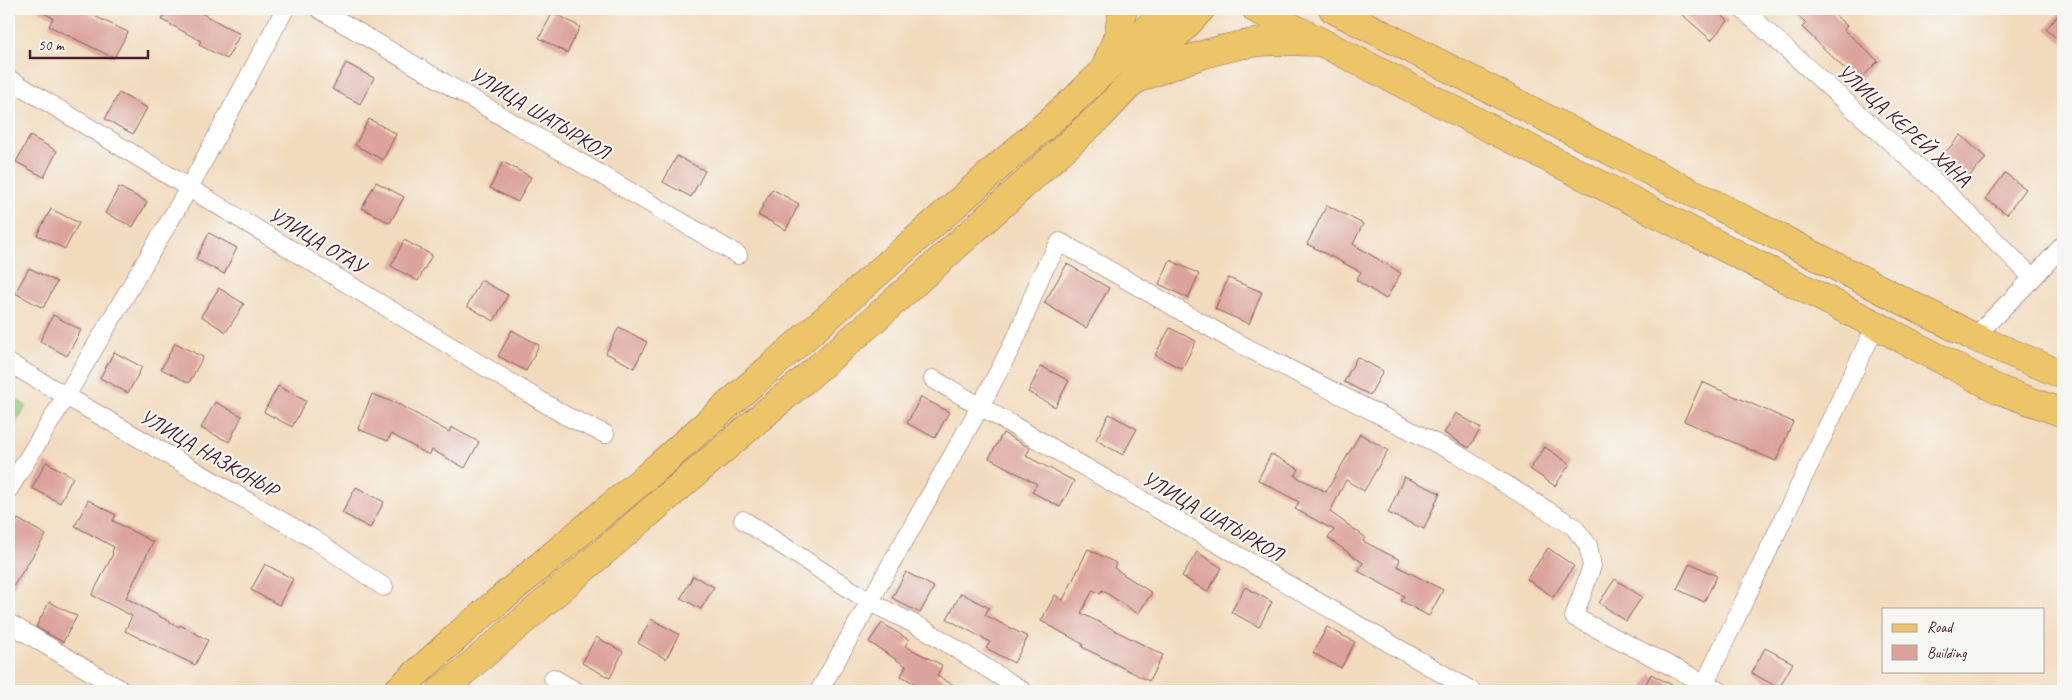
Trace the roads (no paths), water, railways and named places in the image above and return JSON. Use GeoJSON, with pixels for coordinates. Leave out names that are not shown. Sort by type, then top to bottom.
{"type":"FeatureCollection","features":[{"type":"Feature","properties":{"kind":"main road"},"geometry":{"type":"LineString","coordinates":[[1104,71],[1118,35],[1123,9]]}},
{"type":"Feature","properties":{"kind":"main road"},"geometry":{"type":"LineString","coordinates":[[397,691],[464,630],[653,471],[1104,71],[1167,9]]}},
{"type":"Feature","properties":{"kind":"main road"},"geometry":{"type":"LineString","coordinates":[[441,691],[868,326],[1100,116],[1201,9]]}},
{"type":"Feature","properties":{"kind":"main road"},"geometry":{"type":"LineString","coordinates":[[1256,9],[1876,325],[1999,390],[2063,414]]}},
{"type":"Feature","properties":{"kind":"main road"},"geometry":{"type":"LineString","coordinates":[[1333,9],[1974,337],[2063,375]]}},
{"type":"Feature","properties":{"kind":"main road"},"geometry":{"type":"LineString","coordinates":[[1135,80],[1193,57],[1221,49],[1264,42],[1323,43]]}},
{"type":"Feature","properties":{"kind":"street"},"geometry":{"type":"LineString","coordinates":[[9,489],[189,188],[285,9]]}},
{"type":"Feature","properties":{"kind":"street","name":"УЛИЦА ШАТЫРКОЛ"},"geometry":{"type":"LineString","coordinates":[[319,9],[738,255]]}},
{"type":"Feature","properties":{"kind":"street","name":"УЛИЦА КЕРЕЙ ХАНА"},"geometry":{"type":"LineString","coordinates":[[1742,9],[1944,190],[2033,278]]}},
{"type":"Feature","properties":{"kind":"street","name":"УЛИЦА ОТАУ"},"geometry":{"type":"LineString","coordinates":[[9,79],[566,416],[605,434]]}},
{"type":"Feature","properties":{"kind":"street"},"geometry":{"type":"LineString","coordinates":[[819,691],[980,408],[1017,336],[1042,273],[1060,242],[1230,339],[1457,454],[1574,527],[1588,545],[1592,566],[1574,617],[1711,689],[1876,325]]}},
{"type":"Feature","properties":{"kind":"street"},"geometry":{"type":"LineString","coordinates":[[1974,337],[2033,278],[2063,244]]}},
{"type":"Feature","properties":{"kind":"street","name":"УЛИЦА НАЗКОНЫР"},"geometry":{"type":"LineString","coordinates":[[9,363],[314,540],[384,587]]}},
{"type":"Feature","properties":{"kind":"street","name":"УЛИЦА ШАТЫРКОЛ"},"geometry":{"type":"LineString","coordinates":[[933,380],[1472,691]]}},
{"type":"Feature","properties":{"kind":"street"},"geometry":{"type":"LineString","coordinates":[[743,520],[870,602],[926,630],[1023,691]]}},
{"type":"Feature","properties":{"kind":"street"},"geometry":{"type":"LineString","coordinates":[[9,623],[123,691]]}},
{"type":"Feature","properties":{"kind":"street"},"geometry":{"type":"LineString","coordinates":[[554,678],[576,691]]}}]}
